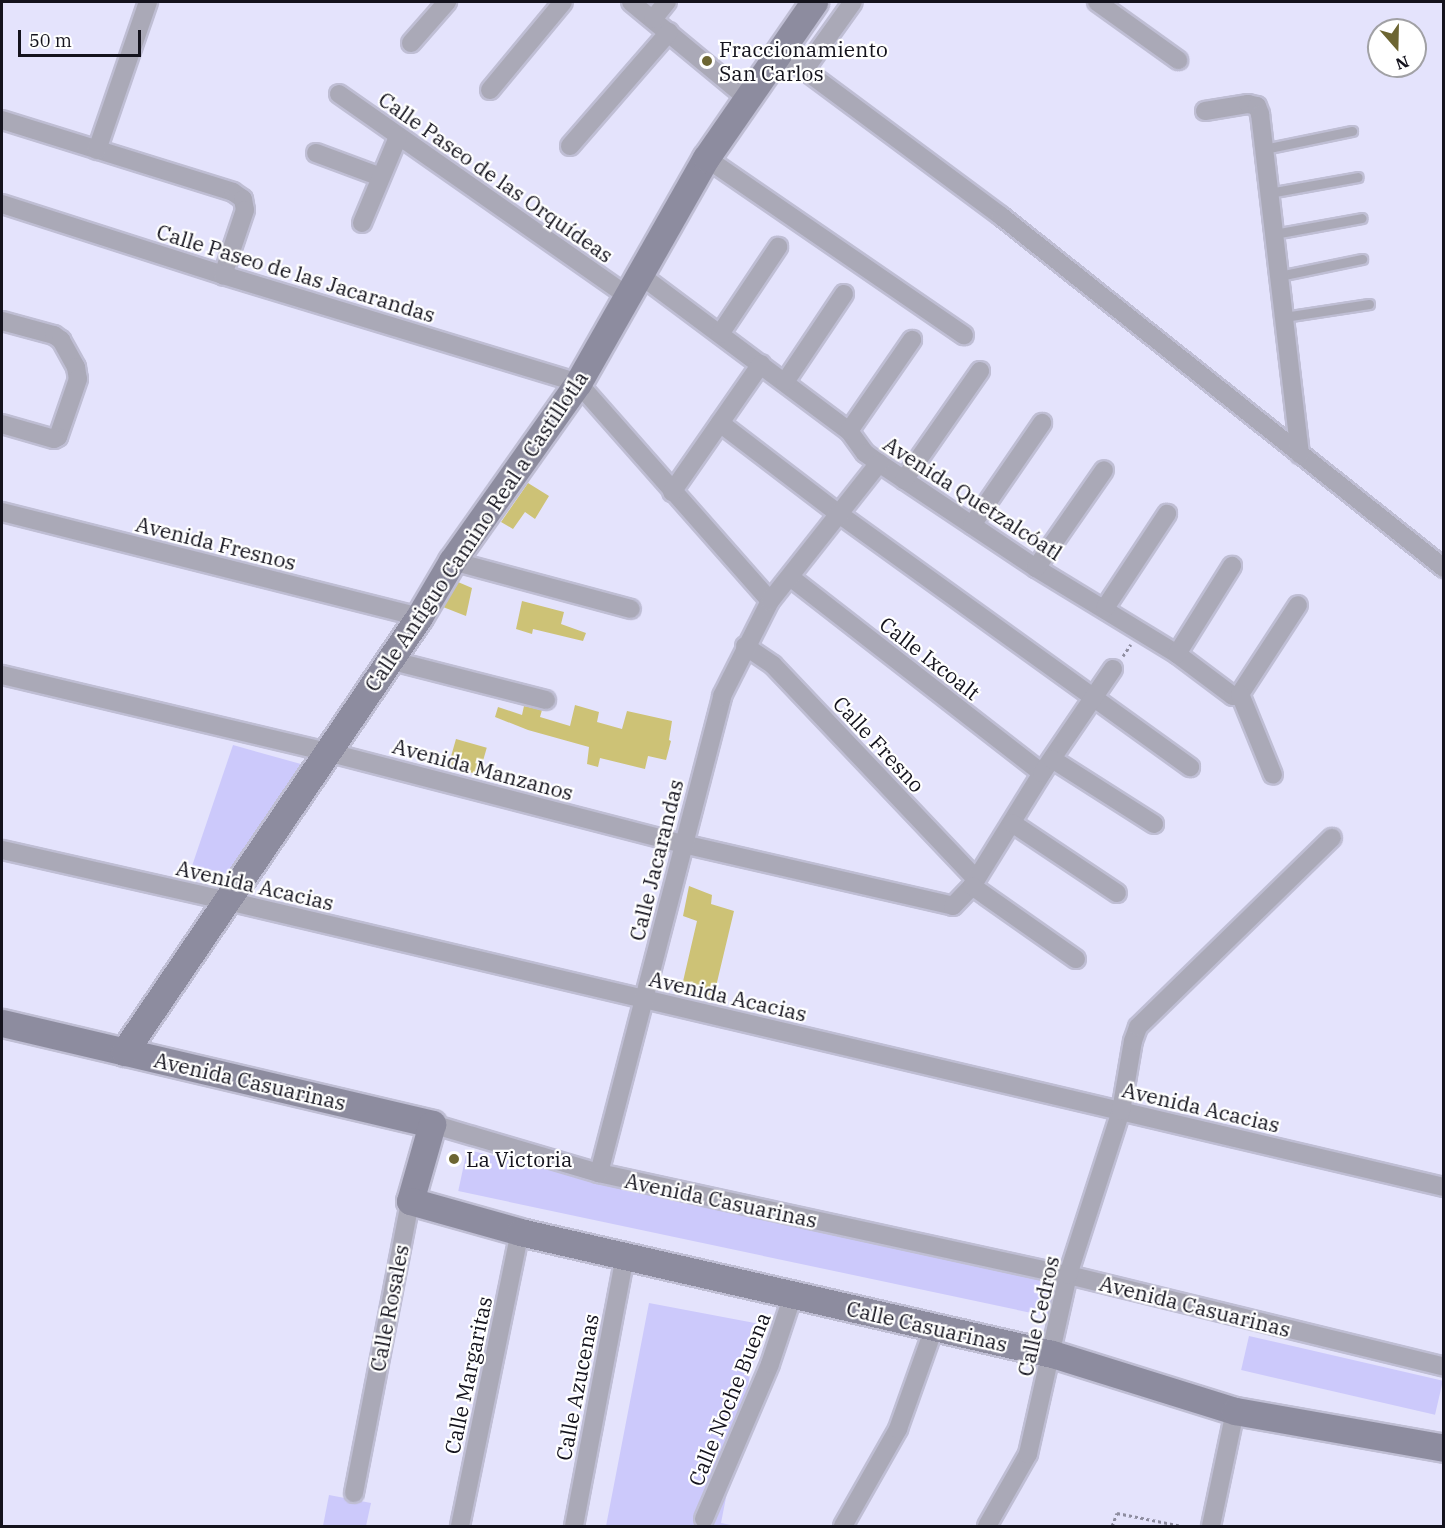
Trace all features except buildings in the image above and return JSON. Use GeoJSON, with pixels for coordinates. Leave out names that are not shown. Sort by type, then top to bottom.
{"type":"FeatureCollection","features":[{"type":"Feature","properties":{"kind":"street"},"geometry":{"type":"LineString","coordinates":[[97,150],[148,2]]}},
{"type":"Feature","properties":{"kind":"street"},"geometry":{"type":"LineString","coordinates":[[411,43],[447,2]]}},
{"type":"Feature","properties":{"kind":"street"},"geometry":{"type":"LineString","coordinates":[[490,90],[563,2]]}},
{"type":"Feature","properties":{"kind":"street"},"geometry":{"type":"LineString","coordinates":[[631,2],[746,97]]}},
{"type":"Feature","properties":{"kind":"street"},"geometry":{"type":"LineString","coordinates":[[653,19],[666,2]]}},
{"type":"Feature","properties":{"kind":"street","name":"Calle Antiguo Camino Real a Castillotla"},"geometry":{"type":"LineString","coordinates":[[124,1052],[419,617],[452,561],[578,383],[706,158],[813,2]]}},
{"type":"Feature","properties":{"kind":"street"},"geometry":{"type":"LineString","coordinates":[[806,69],[853,2]]}},
{"type":"Feature","properties":{"kind":"street"},"geometry":{"type":"LineString","coordinates":[[1097,2],[1178,60]]}},
{"type":"Feature","properties":{"kind":"street"},"geometry":{"type":"LineString","coordinates":[[570,146],[669,32]]}},
{"type":"Feature","properties":{"kind":"street"},"geometry":{"type":"LineString","coordinates":[[779,51],[806,69],[984,206],[1001,216],[1443,568]]}},
{"type":"Feature","properties":{"kind":"street","name":"Calle Paseo de las Orquídeas"},"geometry":{"type":"LineString","coordinates":[[339,94],[398,137],[633,285]]}},
{"type":"Feature","properties":{"kind":"street"},"geometry":{"type":"LineString","coordinates":[[1205,111],[1248,104],[1257,106],[1300,454]]}},
{"type":"Feature","properties":{"kind":"street"},"geometry":{"type":"LineString","coordinates":[[2,120],[233,192],[243,199],[245,210],[223,275]]}},
{"type":"Feature","properties":{"kind":"street"},"geometry":{"type":"LineString","coordinates":[[362,223],[398,137]]}},
{"type":"Feature","properties":{"kind":"street"},"geometry":{"type":"LineString","coordinates":[[316,153],[381,177]]}},
{"type":"Feature","properties":{"kind":"street"},"geometry":{"type":"LineString","coordinates":[[706,158],[964,335]]}},
{"type":"Feature","properties":{"kind":"street","name":"Calle Paseo de las Jacarandas"},"geometry":{"type":"LineString","coordinates":[[2,204],[223,275],[578,383]]}},
{"type":"Feature","properties":{"kind":"street"},"geometry":{"type":"LineString","coordinates":[[720,334],[778,248]]}},
{"type":"Feature","properties":{"kind":"street","name":"Avenida Quetzalcóatl"},"geometry":{"type":"LineString","coordinates":[[633,285],[720,334],[849,431],[865,453],[904,480],[1036,568],[1177,654],[1233,696],[1240,694]]}},
{"type":"Feature","properties":{"kind":"street"},"geometry":{"type":"LineString","coordinates":[[785,382],[844,294]]}},
{"type":"Feature","properties":{"kind":"street"},"geometry":{"type":"LineString","coordinates":[[2,321],[54,335],[61,340],[76,368],[78,379],[58,437],[54,439],[2,424]]}},
{"type":"Feature","properties":{"kind":"street"},"geometry":{"type":"LineString","coordinates":[[849,431],[912,339]]}},
{"type":"Feature","properties":{"kind":"street"},"geometry":{"type":"LineString","coordinates":[[672,492],[761,364]]}},
{"type":"Feature","properties":{"kind":"street"},"geometry":{"type":"LineString","coordinates":[[904,480],[980,371]]}},
{"type":"Feature","properties":{"kind":"street"},"geometry":{"type":"LineString","coordinates":[[578,383],[770,601]]}},
{"type":"Feature","properties":{"kind":"street"},"geometry":{"type":"LineString","coordinates":[[720,423],[839,514],[1190,767]]}},
{"type":"Feature","properties":{"kind":"street"},"geometry":{"type":"LineString","coordinates":[[972,525],[1042,423]]}},
{"type":"Feature","properties":{"kind":"street","name":"Calle Jacarandas"},"geometry":{"type":"LineString","coordinates":[[599,1173],[722,696],[745,646],[770,601],[879,463]]}},
{"type":"Feature","properties":{"kind":"street"},"geometry":{"type":"LineString","coordinates":[[1036,568],[1104,470]]}},
{"type":"Feature","properties":{"kind":"street","name":"Avenida Fresnos"},"geometry":{"type":"LineString","coordinates":[[2,512],[419,617]]}},
{"type":"Feature","properties":{"kind":"street"},"geometry":{"type":"LineString","coordinates":[[1105,608],[1167,514]]}},
{"type":"Feature","properties":{"kind":"street"},"geometry":{"type":"LineString","coordinates":[[452,561],[631,609]]}},
{"type":"Feature","properties":{"kind":"street"},"geometry":{"type":"LineString","coordinates":[[1177,654],[1232,566]]}},
{"type":"Feature","properties":{"kind":"street","name":"Calle Ixcoalt"},"geometry":{"type":"LineString","coordinates":[[790,578],[1047,766],[1154,824]]}},
{"type":"Feature","properties":{"kind":"street"},"geometry":{"type":"LineString","coordinates":[[1273,775],[1240,694],[1298,605]]}},
{"type":"Feature","properties":{"kind":"street","name":"Calle Fresno"},"geometry":{"type":"LineString","coordinates":[[745,646],[773,665],[974,883],[1076,959]]}},
{"type":"Feature","properties":{"kind":"street"},"geometry":{"type":"LineString","coordinates":[[389,660],[546,700]]}},
{"type":"Feature","properties":{"kind":"street"},"geometry":{"type":"LineString","coordinates":[[974,883],[1047,766],[1113,669]]}},
{"type":"Feature","properties":{"kind":"street","name":"Avenida Manzanos"},"geometry":{"type":"LineString","coordinates":[[2,675],[327,752],[683,844],[953,906],[974,883]]}},
{"type":"Feature","properties":{"kind":"street"},"geometry":{"type":"LineString","coordinates":[[1012,823],[1117,893]]}},
{"type":"Feature","properties":{"kind":"street","name":"Calle Cedros"},"geometry":{"type":"LineString","coordinates":[[987,1527],[1028,1454],[1068,1275],[1121,1110],[1133,1041],[1138,1027],[1332,838]]}},
{"type":"Feature","properties":{"kind":"street","name":"Avenida Acacias"},"geometry":{"type":"LineString","coordinates":[[2,850],[228,901],[1443,1187]]}},
{"type":"Feature","properties":{"kind":"street","name":"Avenida Casuarinas"},"geometry":{"type":"LineString","coordinates":[[2,1023],[432,1124],[599,1173],[1068,1275],[1443,1367]]}},
{"type":"Feature","properties":{"kind":"street","name":"Calle Rosales"},"geometry":{"type":"LineString","coordinates":[[354,1493],[410,1201],[432,1124]]}},
{"type":"Feature","properties":{"kind":"street","name":"Calle Casuarinas"},"geometry":{"type":"LineString","coordinates":[[410,1201],[520,1232],[1052,1354],[1235,1411],[1443,1448]]}},
{"type":"Feature","properties":{"kind":"street","name":"Calle Margaritas"},"geometry":{"type":"LineString","coordinates":[[460,1527],[520,1232]]}},
{"type":"Feature","properties":{"kind":"street","name":"Calle Azucenas"},"geometry":{"type":"LineString","coordinates":[[574,1527],[625,1257]]}},
{"type":"Feature","properties":{"kind":"street","name":"Calle Noche Buena"},"geometry":{"type":"LineString","coordinates":[[704,1519],[770,1364],[793,1295]]}},
{"type":"Feature","properties":{"kind":"street"},"geometry":{"type":"LineString","coordinates":[[843,1527],[898,1429],[934,1328]]}},
{"type":"Feature","properties":{"kind":"street"},"geometry":{"type":"LineString","coordinates":[[1211,1527],[1235,1411]]}},
{"type":"Feature","properties":{"kind":"lane"},"geometry":{"type":"LineString","coordinates":[[1264,149],[1352,131]]}},
{"type":"Feature","properties":{"kind":"lane"},"geometry":{"type":"LineString","coordinates":[[1269,193],[1359,177]]}},
{"type":"Feature","properties":{"kind":"lane"},"geometry":{"type":"LineString","coordinates":[[1274,234],[1362,218]]}},
{"type":"Feature","properties":{"kind":"lane"},"geometry":{"type":"LineString","coordinates":[[1279,276],[1362,259]]}},
{"type":"Feature","properties":{"kind":"lane"},"geometry":{"type":"LineString","coordinates":[[1284,317],[1368,304]]}},
{"type":"Feature","properties":{"kind":"path"},"geometry":{"type":"LineString","coordinates":[[1113,669],[1140,633]]}},
{"type":"Feature","properties":{"kind":"path"},"geometry":{"type":"LineString","coordinates":[[1112,1527],[1117,1513],[1182,1527]]}},
{"type":"Feature","properties":{"kind":"shaded area"},"geometry":{"type":"Polygon","coordinates":[[[233,745],[308,766],[228,876],[192,866],[233,745]]]}},
{"type":"Feature","properties":{"kind":"shaded area"},"geometry":{"type":"Polygon","coordinates":[[[467,1150],[1057,1275],[1048,1316],[458,1191],[467,1150]]]}},
{"type":"Feature","properties":{"kind":"shaded area"},"geometry":{"type":"Polygon","coordinates":[[[649,1303],[760,1324],[721,1523],[736,1526],[606,1526],[649,1303]]]}},
{"type":"Feature","properties":{"kind":"shaded area"},"geometry":{"type":"Polygon","coordinates":[[[1249,1336],[1443,1381],[1435,1415],[1241,1370],[1249,1336]]]}},
{"type":"Feature","properties":{"kind":"shaded area"},"geometry":{"type":"Polygon","coordinates":[[[329,1495],[371,1503],[366,1526],[323,1526],[329,1495]]]}},
{"type":"Feature","properties":{"kind":"place","name":"Fraccionamiento San Carlos"},"geometry":{"type":"Point","coordinates":[707,61]}},
{"type":"Feature","properties":{"kind":"place","name":"La Victoria"},"geometry":{"type":"Point","coordinates":[454,1159]}}]}
